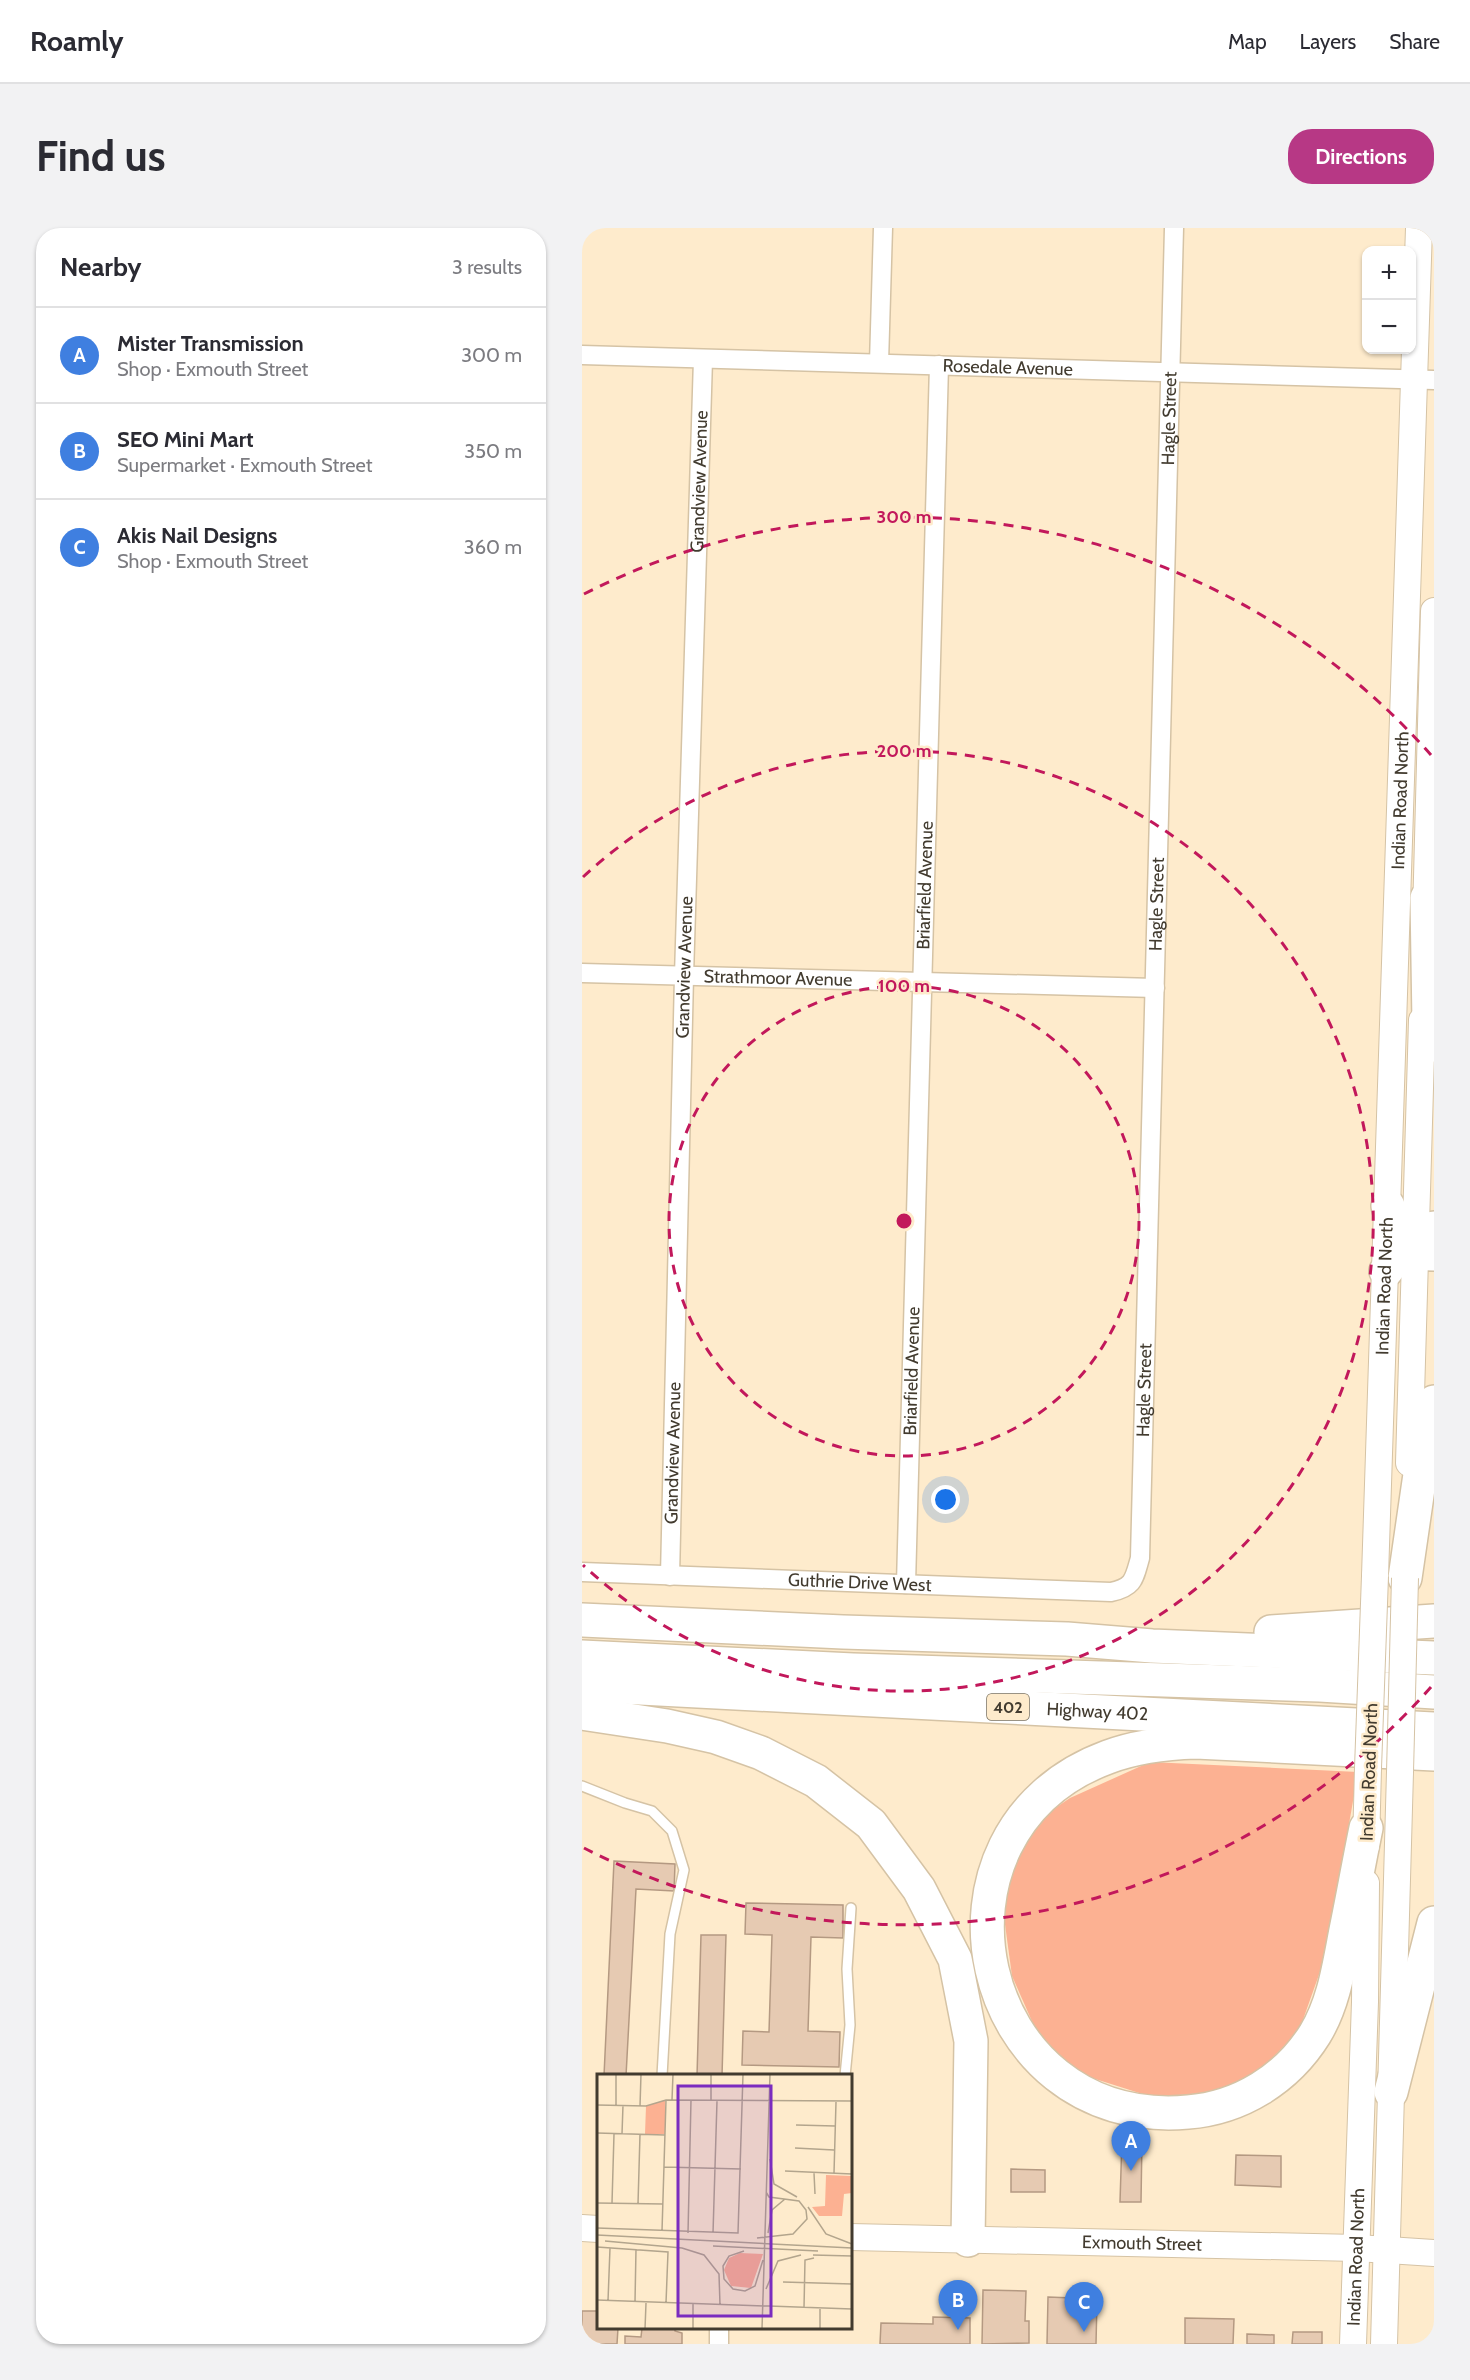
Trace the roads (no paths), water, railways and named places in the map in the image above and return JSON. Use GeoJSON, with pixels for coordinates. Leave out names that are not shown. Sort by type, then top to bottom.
{"type":"FeatureCollection","features":[{"type":"Feature","properties":{"kind":"highway"},"geometry":{"type":"LineString","coordinates":[[1427,898],[1429,1022],[1434,1045]]}},
{"type":"Feature","properties":{"kind":"highway"},"geometry":{"type":"LineString","coordinates":[[1388,1206],[1398,1235],[1421,1243]]}},
{"type":"Feature","properties":{"kind":"highway"},"geometry":{"type":"LineString","coordinates":[[1386,1271],[1421,1243]]}},
{"type":"Feature","properties":{"kind":"highway"},"geometry":{"type":"LineString","coordinates":[[1390,1577],[1434,1402]]}},
{"type":"Feature","properties":{"kind":"highway"},"geometry":{"type":"LineString","coordinates":[[582,1620],[1067,1639],[1152,1646],[1434,1658]]}},
{"type":"Feature","properties":{"kind":"highway"},"geometry":{"type":"LineString","coordinates":[[1067,1639],[1254,1633],[1434,1621]]}},
{"type":"Feature","properties":{"kind":"highway"},"geometry":{"type":"LineString","coordinates":[[582,1640],[1434,1676]]}},
{"type":"Feature","properties":{"kind":"highway"},"geometry":{"type":"LineString","coordinates":[[582,1657],[853,1670],[1296,1684],[1434,1692]]}},
{"type":"Feature","properties":{"kind":"highway","name":"Highway 402"},"geometry":{"type":"LineString","coordinates":[[582,1685],[1434,1729]]}},
{"type":"Feature","properties":{"kind":"highway"},"geometry":{"type":"LineString","coordinates":[[582,1713],[667,1726],[716,1737],[761,1754],[816,1780],[871,1824],[919,1889],[955,1959],[971,2041],[968,2240]]}},
{"type":"Feature","properties":{"kind":"highway"},"geometry":{"type":"LineString","coordinates":[[1366,1828],[1336,1984],[1326,2012],[1315,2034],[1286,2069],[1268,2084],[1246,2097],[1216,2108],[1172,2114],[1111,2103],[1064,2081],[1046,2065],[1027,2046],[1000,2002],[992,1977],[986,1925],[990,1893],[1000,1862],[1009,1841],[1034,1805],[1051,1789],[1085,1767],[1129,1750],[1185,1743],[1434,1754]]}},
{"type":"Feature","properties":{"kind":"highway"},"geometry":{"type":"LineString","coordinates":[[1391,2092],[1434,1923]]}},
{"type":"Feature","properties":{"kind":"main road","name":"Indian Road North"},"geometry":{"type":"LineString","coordinates":[[1384,2344],[1400,1772],[1390,1577],[1386,1271],[1424,379],[1419,228]]}},
{"type":"Feature","properties":{"kind":"main road","name":"Indian Road North"},"geometry":{"type":"LineString","coordinates":[[1353,2344],[1365,2002],[1368,1768],[1390,1577],[1421,1243],[1434,611]]}},
{"type":"Feature","properties":{"kind":"main road"},"geometry":{"type":"LineString","coordinates":[[582,2228],[597,2229]]}},
{"type":"Feature","properties":{"kind":"main road","name":"Exmouth Street"},"geometry":{"type":"LineString","coordinates":[[852,2237],[1357,2248],[1434,2253]]}},
{"type":"Feature","properties":{"kind":"street"},"geometry":{"type":"LineString","coordinates":[[879,363],[883,228]]}},
{"type":"Feature","properties":{"kind":"street","name":"Hagle Street"},"geometry":{"type":"LineString","coordinates":[[1134,1581],[1140,1558],[1174,228]]}},
{"type":"Feature","properties":{"kind":"street","name":"Rosedale Avenue"},"geometry":{"type":"LineString","coordinates":[[582,355],[1424,379]]}},
{"type":"Feature","properties":{"kind":"street","name":"Grandview Avenue"},"geometry":{"type":"LineString","coordinates":[[670,1576],[684,976],[703,358]]}},
{"type":"Feature","properties":{"kind":"street","name":"Briarfield Avenue"},"geometry":{"type":"LineString","coordinates":[[906,1584],[939,365]]}},
{"type":"Feature","properties":{"kind":"street","name":"Strathmoor Avenue"},"geometry":{"type":"LineString","coordinates":[[582,973],[1155,988]]}},
{"type":"Feature","properties":{"kind":"street","name":"Guthrie Drive West"},"geometry":{"type":"LineString","coordinates":[[582,1572],[1111,1592],[1121,1590],[1134,1581]]}},
{"type":"Feature","properties":{"kind":"lane"},"geometry":{"type":"LineString","coordinates":[[582,1786],[625,1803],[652,1810],[672,1831],[684,1870],[670,1934],[662,2074]]}},
{"type":"Feature","properties":{"kind":"lane"},"geometry":{"type":"LineString","coordinates":[[845,2074],[850,2025],[847,1969],[851,1908]]}},
{"type":"Feature","properties":{"kind":"place","name":"Mister Transmission"},"geometry":{"type":"Point","coordinates":[1131,2171]}},
{"type":"Feature","properties":{"kind":"place","name":"SEO Mini Mart"},"geometry":{"type":"Point","coordinates":[958,2330]}},
{"type":"Feature","properties":{"kind":"place","name":"Akis Nail Designs"},"geometry":{"type":"Point","coordinates":[1084,2332]}}]}
